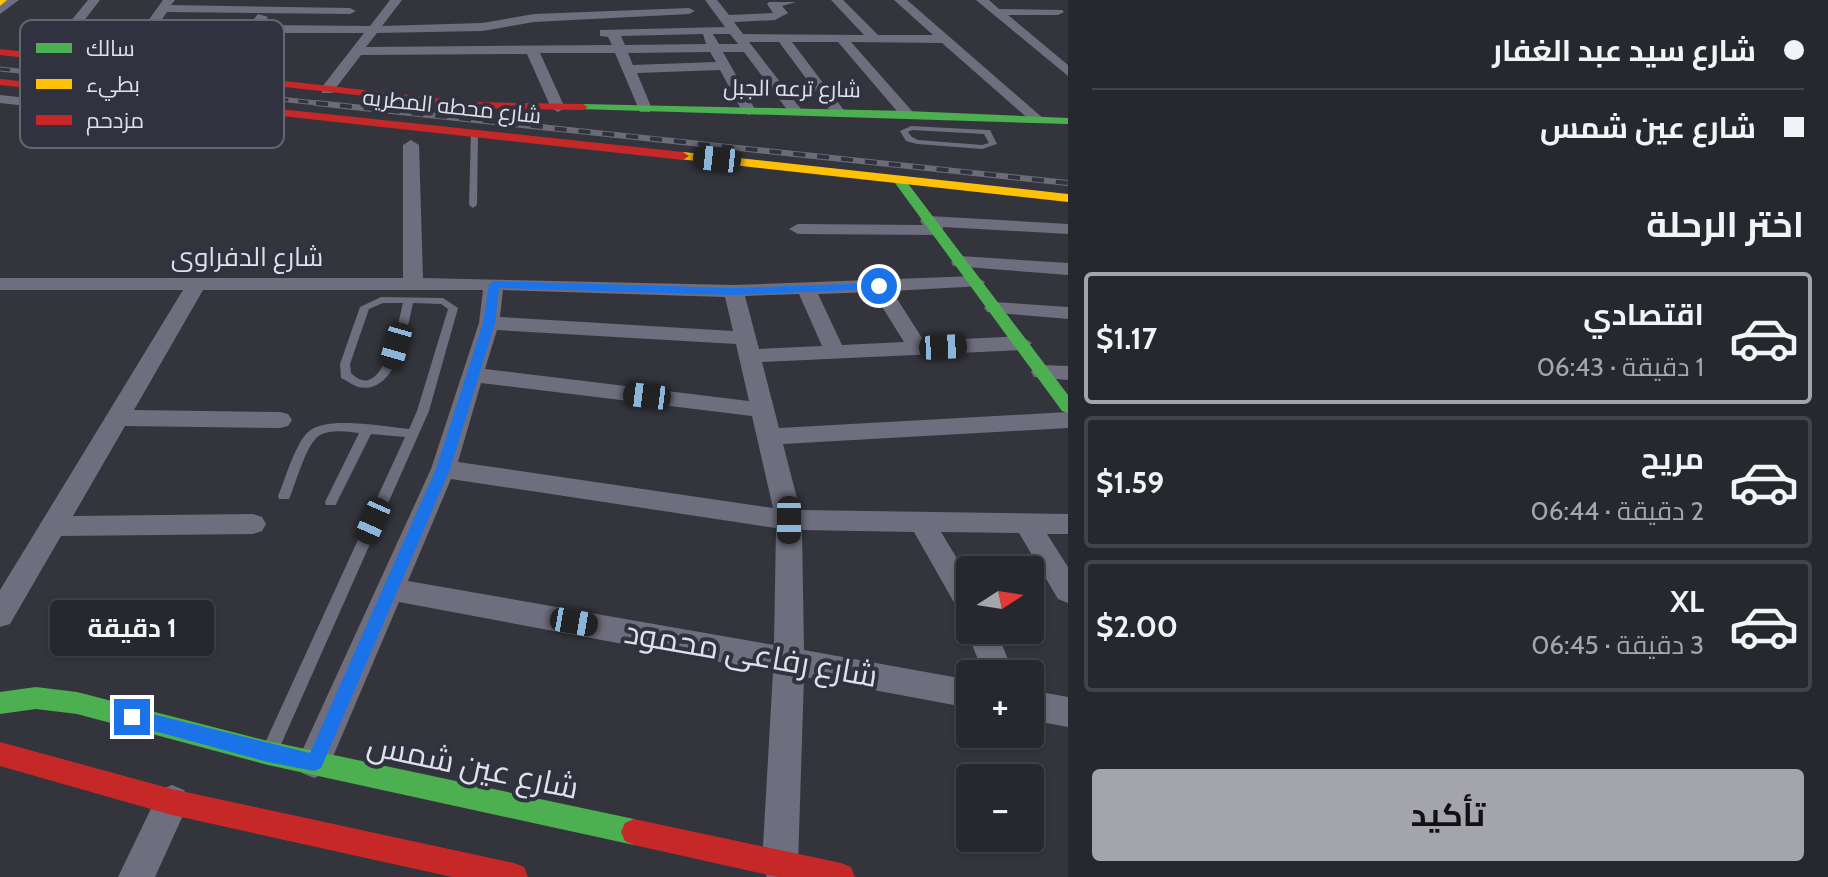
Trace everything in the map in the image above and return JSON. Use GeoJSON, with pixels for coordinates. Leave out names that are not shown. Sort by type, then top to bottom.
{"type":"FeatureCollection","features":[{"type":"Feature","properties":{"kind":"street"},"geometry":{"type":"LineString","coordinates":[[0,11],[13,0]]}},
{"type":"Feature","properties":{"kind":"street"},"geometry":{"type":"LineString","coordinates":[[79,20],[94,0]]}},
{"type":"Feature","properties":{"kind":"street"},"geometry":{"type":"LineString","coordinates":[[330,86],[396,0]]}},
{"type":"Feature","properties":{"kind":"street"},"geometry":{"type":"LineString","coordinates":[[598,0],[645,109]]}},
{"type":"Feature","properties":{"kind":"street"},"geometry":{"type":"LineString","coordinates":[[711,0],[796,112]]}},
{"type":"Feature","properties":{"kind":"street"},"geometry":{"type":"LineString","coordinates":[[837,0],[874,38]]}},
{"type":"Feature","properties":{"kind":"street"},"geometry":{"type":"LineString","coordinates":[[900,0],[1068,143]]}},
{"type":"Feature","properties":{"kind":"street"},"geometry":{"type":"LineString","coordinates":[[982,0],[1068,72]]}},
{"type":"Feature","properties":{"kind":"street"},"geometry":{"type":"LineString","coordinates":[[1047,0],[1059,10],[1068,24]]}},
{"type":"Feature","properties":{"kind":"street"},"geometry":{"type":"LineString","coordinates":[[358,51],[714,48],[782,13],[773,4],[789,1],[801,14]]}},
{"type":"Feature","properties":{"kind":"street"},"geometry":{"type":"LineString","coordinates":[[166,4],[272,5],[350,11]]}},
{"type":"Feature","properties":{"kind":"street"},"geometry":{"type":"LineString","coordinates":[[284,29],[470,28],[532,13],[604,14],[686,5],[704,29],[749,111]]}},
{"type":"Feature","properties":{"kind":"street"},"geometry":{"type":"LineString","coordinates":[[997,12],[1061,14]]}},
{"type":"Feature","properties":{"kind":"street"},"geometry":{"type":"LineString","coordinates":[[532,13],[545,34]]}},
{"type":"Feature","properties":{"kind":"street"},"geometry":{"type":"LineString","coordinates":[[811,26],[822,38]]}},
{"type":"Feature","properties":{"kind":"street"},"geometry":{"type":"LineString","coordinates":[[585,33],[704,29],[782,38],[944,39]]}},
{"type":"Feature","properties":{"kind":"street"},"geometry":{"type":"LineString","coordinates":[[782,38],[839,113]]}},
{"type":"Feature","properties":{"kind":"street"},"geometry":{"type":"LineString","coordinates":[[841,38],[907,114]]}},
{"type":"Feature","properties":{"kind":"street","name":"شارع ترعه الجبل"},"geometry":{"type":"LineString","coordinates":[[0,49],[20,54]]}},
{"type":"Feature","properties":{"kind":"street"},"geometry":{"type":"LineString","coordinates":[[532,51],[558,108]]}},
{"type":"Feature","properties":{"kind":"street"},"geometry":{"type":"LineString","coordinates":[[629,69],[724,66]]}},
{"type":"Feature","properties":{"kind":"street","name":"شارع ترعه الجبل"},"geometry":{"type":"LineString","coordinates":[[284,80],[330,86]]}},
{"type":"Feature","properties":{"kind":"street","name":"شارع ترعه الجبل"},"geometry":{"type":"LineString","coordinates":[[284,81],[515,107],[907,114],[982,124],[1037,119],[1068,121]]}},
{"type":"Feature","properties":{"kind":"street","name":"شارع محطه المطريه"},"geometry":{"type":"LineString","coordinates":[[0,82],[20,84]]}},
{"type":"Feature","properties":{"kind":"street"},"geometry":{"type":"LineString","coordinates":[[0,99],[20,101]]}},
{"type":"Feature","properties":{"kind":"street","name":"شارع محطه المطريه"},"geometry":{"type":"LineString","coordinates":[[284,112],[1064,201]]}},
{"type":"Feature","properties":{"kind":"street"},"geometry":{"type":"LineString","coordinates":[[411,145],[411,292]]}},
{"type":"Feature","properties":{"kind":"street"},"geometry":{"type":"LineString","coordinates":[[899,180],[1068,407]]}},
{"type":"Feature","properties":{"kind":"street"},"geometry":{"type":"LineString","coordinates":[[798,229],[932,225],[1068,229]]}},
{"type":"Feature","properties":{"kind":"street"},"geometry":{"type":"LineString","coordinates":[[960,262],[1068,269]]}},
{"type":"Feature","properties":{"kind":"street"},"geometry":{"type":"LineString","coordinates":[[0,615],[198,282]]}},
{"type":"Feature","properties":{"kind":"street","name":"شارع الدفراوى"},"geometry":{"type":"LineString","coordinates":[[0,284],[198,282],[411,292],[494,284],[734,291],[975,282]]}},
{"type":"Feature","properties":{"kind":"street"},"geometry":{"type":"LineString","coordinates":[[314,762],[443,469],[489,323],[494,284]]}},
{"type":"Feature","properties":{"kind":"street"},"geometry":{"type":"LineString","coordinates":[[879,286],[918,348]]}},
{"type":"Feature","properties":{"kind":"street"},"geometry":{"type":"LineString","coordinates":[[806,289],[835,352]]}},
{"type":"Feature","properties":{"kind":"street"},"geometry":{"type":"LineString","coordinates":[[734,291],[789,520],[789,661],[780,864]]}},
{"type":"Feature","properties":{"kind":"street"},"geometry":{"type":"LineString","coordinates":[[994,308],[1068,313]]}},
{"type":"Feature","properties":{"kind":"street"},"geometry":{"type":"LineString","coordinates":[[489,323],[835,352],[1021,343]]}},
{"type":"Feature","properties":{"kind":"street"},"geometry":{"type":"LineString","coordinates":[[1042,372],[1068,373]]}},
{"type":"Feature","properties":{"kind":"street"},"geometry":{"type":"LineString","coordinates":[[474,375],[766,424],[1068,420]]}},
{"type":"Feature","properties":{"kind":"street"},"geometry":{"type":"LineString","coordinates":[[117,418],[280,420]]}},
{"type":"Feature","properties":{"kind":"street"},"geometry":{"type":"LineString","coordinates":[[443,469],[789,520],[1068,524]]}},
{"type":"Feature","properties":{"kind":"street"},"geometry":{"type":"LineString","coordinates":[[922,523],[956,581]]}},
{"type":"Feature","properties":{"kind":"street"},"geometry":{"type":"LineString","coordinates":[[53,526],[253,524]]}},
{"type":"Feature","properties":{"kind":"street"},"geometry":{"type":"LineString","coordinates":[[1028,525],[1068,591]]}},
{"type":"Feature","properties":{"kind":"street","name":"شارع رفاعى محمود"},"geometry":{"type":"LineString","coordinates":[[390,589],[956,691]]}},
{"type":"Feature","properties":{"kind":"street","name":"شارع عين شمس"},"geometry":{"type":"LineString","coordinates":[[0,703],[36,698],[77,703],[268,753],[841,877]]}},
{"type":"Feature","properties":{"kind":"street"},"geometry":{"type":"LineString","coordinates":[[1044,708],[1068,712]]}},
{"type":"Feature","properties":{"kind":"street"},"geometry":{"type":"LineString","coordinates":[[0,754],[172,802],[514,877]]}},
{"type":"Feature","properties":{"kind":"street"},"geometry":{"type":"LineString","coordinates":[[136,877],[172,802]]}},
{"type":"Feature","properties":{"kind":"lane"},"geometry":{"type":"LineString","coordinates":[[982,124],[993,144],[982,147],[917,142],[909,139],[904,131],[982,124]]}},
{"type":"Feature","properties":{"kind":"lane"},"geometry":{"type":"LineString","coordinates":[[473,205],[474,132]]}},
{"type":"Feature","properties":{"kind":"lane"},"geometry":{"type":"LineString","coordinates":[[268,753],[423,411],[453,308],[443,301],[411,292],[367,304],[345,364],[345,375],[365,382],[386,374],[411,292]]}},
{"type":"Feature","properties":{"kind":"lane"},"geometry":{"type":"LineString","coordinates":[[284,496],[313,434],[325,428],[413,434]]}},
{"type":"Feature","properties":{"kind":"lane"},"geometry":{"type":"LineString","coordinates":[[331,502],[366,431]]}},
{"type":"Feature","properties":{"kind":"railway"},"geometry":{"type":"LineString","coordinates":[[0,69],[20,71]]}},
{"type":"Feature","properties":{"kind":"railway"},"geometry":{"type":"LineString","coordinates":[[284,100],[335,105]]}},
{"type":"Feature","properties":{"kind":"railway"},"geometry":{"type":"LineString","coordinates":[[316,103],[1068,183]]}},
{"type":"Feature","properties":{"kind":"traffic: fast"},"geometry":{"type":"LineString","coordinates":[[583,107],[1068,121]]}},
{"type":"Feature","properties":{"kind":"traffic: fast"},"geometry":{"type":"LineString","coordinates":[[899,180],[1068,407]]}},
{"type":"Feature","properties":{"kind":"traffic: fast"},"geometry":{"type":"LineString","coordinates":[[0,703],[36,698],[77,703],[268,753],[634,832]]}},
{"type":"Feature","properties":{"kind":"traffic: slow"},"geometry":{"type":"LineString","coordinates":[[0,3],[3,0]]}},
{"type":"Feature","properties":{"kind":"traffic: slow"},"geometry":{"type":"LineString","coordinates":[[683,156],[1068,198]]}},
{"type":"Feature","properties":{"kind":"traffic: jam"},"geometry":{"type":"LineString","coordinates":[[0,52],[20,54]]}},
{"type":"Feature","properties":{"kind":"traffic: jam"},"geometry":{"type":"LineString","coordinates":[[0,82],[20,84]]}},
{"type":"Feature","properties":{"kind":"traffic: jam"},"geometry":{"type":"LineString","coordinates":[[284,84],[471,105],[583,107]]}},
{"type":"Feature","properties":{"kind":"traffic: jam"},"geometry":{"type":"LineString","coordinates":[[284,113],[683,156]]}},
{"type":"Feature","properties":{"kind":"traffic: jam"},"geometry":{"type":"LineString","coordinates":[[0,754],[172,802],[514,877]]}},
{"type":"Feature","properties":{"kind":"traffic: jam"},"geometry":{"type":"LineString","coordinates":[[634,832],[841,877]]}},
{"type":"Feature","properties":{"kind":"route"},"geometry":{"type":"LineString","coordinates":[[132,717],[314,762],[443,469],[489,323],[494,284],[734,291],[879,286]]}}]}
